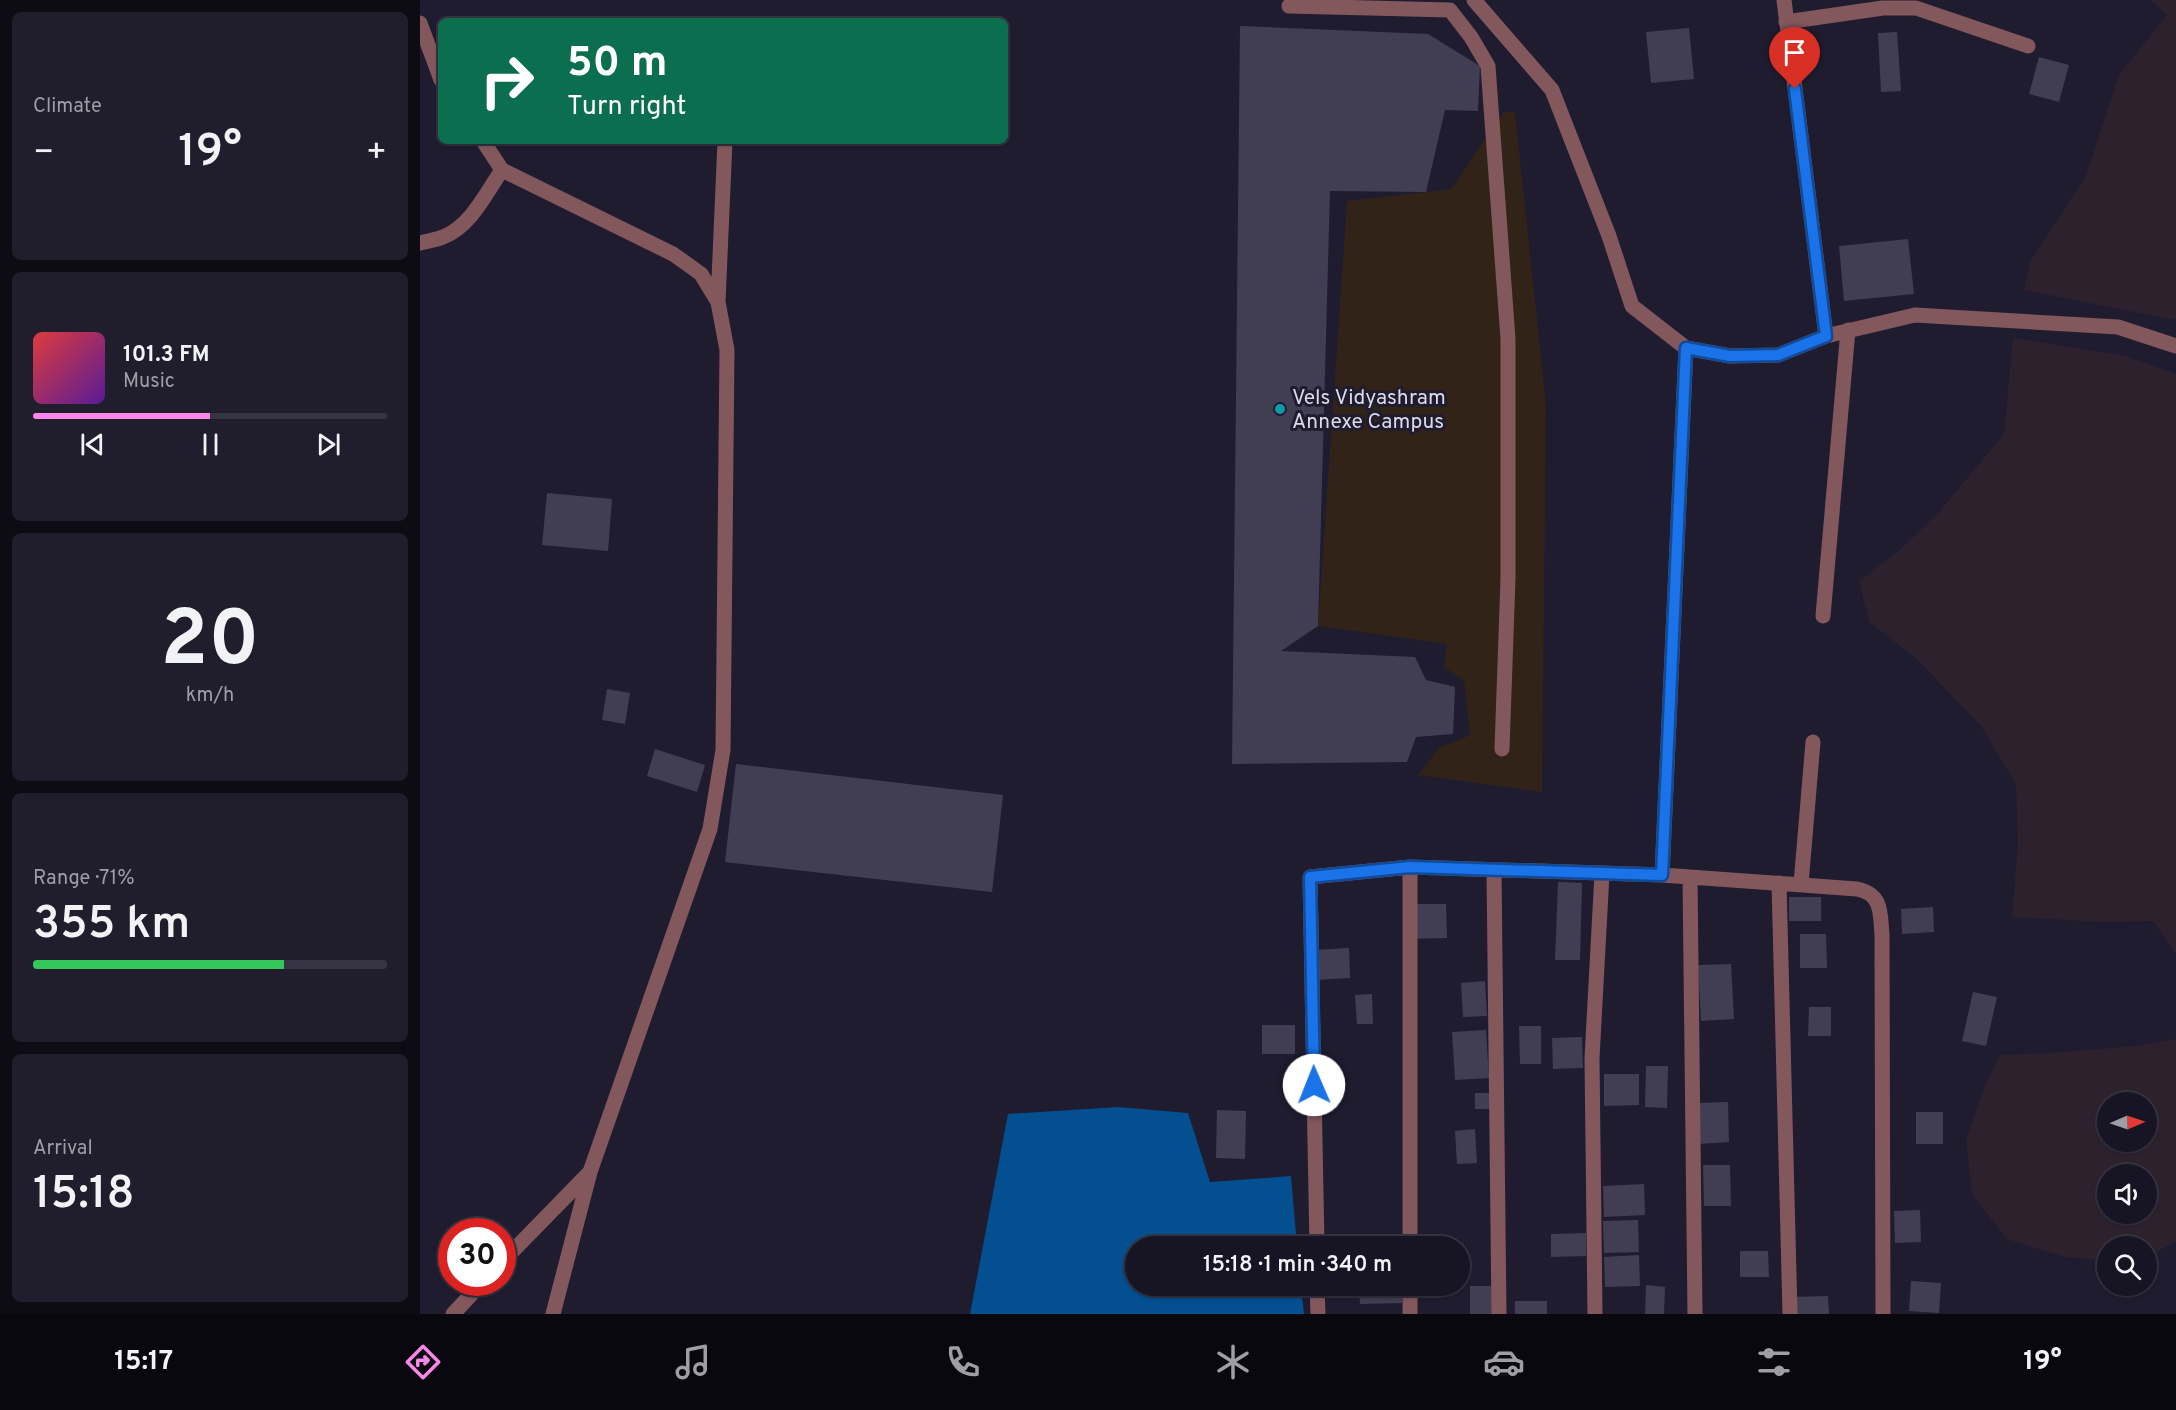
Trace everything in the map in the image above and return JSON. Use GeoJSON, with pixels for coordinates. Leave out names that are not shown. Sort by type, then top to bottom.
{"type":"FeatureCollection","features":[{"type":"Feature","properties":{"kind":"street"},"geometry":{"type":"LineString","coordinates":[[1289,6],[1445,5],[1464,0]]}},
{"type":"Feature","properties":{"kind":"street"},"geometry":{"type":"LineString","coordinates":[[1474,0],[1552,90],[1609,236],[1632,306],[1686,348],[1730,356],[1778,355],[1826,336],[1915,315],[2118,327],[2176,346]]}},
{"type":"Feature","properties":{"kind":"street"},"geometry":{"type":"LineString","coordinates":[[1784,0],[1826,336]]}},
{"type":"Feature","properties":{"kind":"street"},"geometry":{"type":"LineString","coordinates":[[1445,5],[1471,37],[1488,66],[1491,102],[1508,339],[1508,578],[1502,749]]}},
{"type":"Feature","properties":{"kind":"street"},"geometry":{"type":"LineString","coordinates":[[1786,22],[1883,8],[1916,8],[2028,46]]}},
{"type":"Feature","properties":{"kind":"street"},"geometry":{"type":"LineString","coordinates":[[420,24],[438,72]]}},
{"type":"Feature","properties":{"kind":"street"},"geometry":{"type":"LineString","coordinates":[[485,144],[502,170],[674,254],[701,274],[718,302]]}},
{"type":"Feature","properties":{"kind":"street"},"geometry":{"type":"LineString","coordinates":[[553,1314],[590,1172],[710,829],[723,750],[727,350],[718,302],[725,144]]}},
{"type":"Feature","properties":{"kind":"street"},"geometry":{"type":"LineString","coordinates":[[420,243],[443,237],[458,228],[471,216],[502,170]]}},
{"type":"Feature","properties":{"kind":"street"},"geometry":{"type":"LineString","coordinates":[[1823,616],[1848,330]]}},
{"type":"Feature","properties":{"kind":"street"},"geometry":{"type":"LineString","coordinates":[[1662,875],[1686,348]]}},
{"type":"Feature","properties":{"kind":"street"},"geometry":{"type":"LineString","coordinates":[[1801,884],[1813,742]]}},
{"type":"Feature","properties":{"kind":"street"},"geometry":{"type":"LineString","coordinates":[[1317,1236],[1310,877],[1410,867],[1662,875],[1801,884],[1867,891],[1880,909],[1882,934],[1883,1314]]}},
{"type":"Feature","properties":{"kind":"street"},"geometry":{"type":"LineString","coordinates":[[1410,867],[1410,1236]]}},
{"type":"Feature","properties":{"kind":"street"},"geometry":{"type":"LineString","coordinates":[[1494,870],[1499,1314]]}},
{"type":"Feature","properties":{"kind":"street"},"geometry":{"type":"LineString","coordinates":[[1595,1314],[1592,1058],[1602,874]]}},
{"type":"Feature","properties":{"kind":"street"},"geometry":{"type":"LineString","coordinates":[[1690,878],[1695,1314]]}},
{"type":"Feature","properties":{"kind":"street"},"geometry":{"type":"LineString","coordinates":[[1779,883],[1790,1314]]}},
{"type":"Feature","properties":{"kind":"street"},"geometry":{"type":"LineString","coordinates":[[516,1248],[590,1172]]}},
{"type":"Feature","properties":{"kind":"street"},"geometry":{"type":"LineString","coordinates":[[453,1314],[470,1296]]}},
{"type":"Feature","properties":{"kind":"street"},"geometry":{"type":"LineString","coordinates":[[1317,1296],[1318,1314]]}},
{"type":"Feature","properties":{"kind":"street"},"geometry":{"type":"LineString","coordinates":[[1410,1296],[1410,1314]]}},
{"type":"Feature","properties":{"kind":"shaded area"},"geometry":{"type":"Polygon","coordinates":[[[2150,0],[2176,0],[2176,320],[2024,290],[2030,262],[2086,176],[2119,75],[2167,15],[2150,0]]]}},
{"type":"Feature","properties":{"kind":"shaded area"},"geometry":{"type":"Polygon","coordinates":[[[1504,112],[1515,112],[1546,405],[1542,792],[1418,775],[1439,748],[1470,735],[1464,681],[1444,667],[1447,644],[1318,626],[1347,201],[1451,189],[1504,112]]]}},
{"type":"Feature","properties":{"kind":"shaded area"},"geometry":{"type":"Polygon","coordinates":[[[2013,338],[2125,356],[2176,374],[2176,954],[2153,921],[2107,922],[2012,917],[2018,846],[2016,784],[1981,726],[1916,658],[1869,622],[1859,581],[1900,550],[1940,511],[2004,434],[2013,338]]]}},
{"type":"Feature","properties":{"kind":"shaded area"},"geometry":{"type":"Polygon","coordinates":[[[2176,1039],[2176,1241],[2157,1251],[2157,1236],[2097,1236],[2097,1260],[2065,1257],[2007,1239],[1972,1194],[1966,1140],[1985,1085],[2000,1055],[2137,1046],[2176,1039]]]}},
{"type":"Feature","properties":{"kind":"water"},"geometry":{"type":"Polygon","coordinates":[[[1118,1107],[1188,1113],[1210,1182],[1291,1176],[1296,1236],[1125,1236],[1125,1296],[1302,1296],[1304,1314],[970,1314],[1008,1114],[1118,1107]]]}},
{"type":"Feature","properties":{"kind":"building","name":"Vels Vidyashram Annexe Campus"},"geometry":{"type":"Polygon","coordinates":[[[1240,26],[1428,34],[1480,66],[1478,111],[1445,110],[1426,192],[1330,191],[1318,626],[1281,651],[1415,657],[1426,680],[1455,687],[1453,734],[1416,737],[1407,762],[1232,764],[1240,26]]]}},
{"type":"Feature","properties":{"kind":"building"},"geometry":{"type":"Polygon","coordinates":[[[1689,28],[1694,79],[1651,83],[1646,32],[1689,28]]]}},
{"type":"Feature","properties":{"kind":"building"},"geometry":{"type":"Polygon","coordinates":[[[1897,32],[1901,91],[1881,92],[1878,33],[1897,32]]]}},
{"type":"Feature","properties":{"kind":"building"},"geometry":{"type":"Polygon","coordinates":[[[2039,57],[2069,65],[2059,102],[2029,94],[2039,57]]]}},
{"type":"Feature","properties":{"kind":"building"},"geometry":{"type":"Polygon","coordinates":[[[1908,239],[1914,294],[1844,301],[1839,246],[1908,239]]]}},
{"type":"Feature","properties":{"kind":"building"},"geometry":{"type":"Polygon","coordinates":[[[547,493],[612,499],[608,551],[542,545],[547,493]]]}},
{"type":"Feature","properties":{"kind":"building"},"geometry":{"type":"Polygon","coordinates":[[[607,689],[630,693],[625,724],[602,720],[607,689]]]}},
{"type":"Feature","properties":{"kind":"building"},"geometry":{"type":"Polygon","coordinates":[[[655,749],[705,765],[697,792],[647,776],[655,749]]]}},
{"type":"Feature","properties":{"kind":"building"},"geometry":{"type":"Polygon","coordinates":[[[736,764],[1003,795],[992,892],[725,862],[736,764]]]}},
{"type":"Feature","properties":{"kind":"building"},"geometry":{"type":"Polygon","coordinates":[[[1558,882],[1582,883],[1580,960],[1555,960],[1558,882]]]}},
{"type":"Feature","properties":{"kind":"building"},"geometry":{"type":"Polygon","coordinates":[[[1789,897],[1821,897],[1821,921],[1789,921],[1789,897]]]}},
{"type":"Feature","properties":{"kind":"building"},"geometry":{"type":"Polygon","coordinates":[[[1411,904],[1446,904],[1447,938],[1411,939],[1411,904]]]}},
{"type":"Feature","properties":{"kind":"building"},"geometry":{"type":"Polygon","coordinates":[[[1933,907],[1934,932],[1902,934],[1901,909],[1933,907]]]}},
{"type":"Feature","properties":{"kind":"building"},"geometry":{"type":"Polygon","coordinates":[[[1800,934],[1826,934],[1827,968],[1800,968],[1800,934]]]}},
{"type":"Feature","properties":{"kind":"building"},"geometry":{"type":"Polygon","coordinates":[[[1349,948],[1350,978],[1315,980],[1314,950],[1349,948]]]}},
{"type":"Feature","properties":{"kind":"building"},"geometry":{"type":"Polygon","coordinates":[[[1731,964],[1734,1019],[1701,1021],[1698,965],[1731,964]]]}},
{"type":"Feature","properties":{"kind":"building"},"geometry":{"type":"Polygon","coordinates":[[[1485,981],[1487,1016],[1463,1017],[1461,983],[1485,981]]]}},
{"type":"Feature","properties":{"kind":"building"},"geometry":{"type":"Polygon","coordinates":[[[1973,992],[1997,997],[1986,1046],[1962,1041],[1973,992]]]}},
{"type":"Feature","properties":{"kind":"building"},"geometry":{"type":"Polygon","coordinates":[[[1372,994],[1373,1024],[1357,1024],[1355,995],[1372,994]]]}},
{"type":"Feature","properties":{"kind":"building"},"geometry":{"type":"Polygon","coordinates":[[[1809,1007],[1831,1007],[1831,1036],[1808,1036],[1809,1007]]]}},
{"type":"Feature","properties":{"kind":"building"},"geometry":{"type":"Polygon","coordinates":[[[1262,1025],[1295,1025],[1295,1054],[1262,1054],[1262,1025]]]}},
{"type":"Feature","properties":{"kind":"building"},"geometry":{"type":"Polygon","coordinates":[[[1519,1026],[1541,1026],[1541,1064],[1520,1064],[1519,1026]]]}},
{"type":"Feature","properties":{"kind":"building"},"geometry":{"type":"Polygon","coordinates":[[[1486,1030],[1489,1078],[1455,1080],[1452,1032],[1486,1030]]]}},
{"type":"Feature","properties":{"kind":"building"},"geometry":{"type":"Polygon","coordinates":[[[1582,1037],[1583,1068],[1553,1069],[1552,1038],[1582,1037]]]}},
{"type":"Feature","properties":{"kind":"building"},"geometry":{"type":"Polygon","coordinates":[[[1646,1066],[1668,1066],[1667,1108],[1645,1107],[1646,1066]]]}},
{"type":"Feature","properties":{"kind":"building"},"geometry":{"type":"Polygon","coordinates":[[[1604,1074],[1639,1074],[1639,1105],[1604,1106],[1604,1074]]]}},
{"type":"Feature","properties":{"kind":"building"},"geometry":{"type":"Polygon","coordinates":[[[1475,1093],[1489,1093],[1490,1109],[1475,1109],[1475,1093]]]}},
{"type":"Feature","properties":{"kind":"building"},"geometry":{"type":"Polygon","coordinates":[[[1728,1102],[1729,1142],[1698,1144],[1697,1103],[1728,1102]]]}},
{"type":"Feature","properties":{"kind":"building"},"geometry":{"type":"Polygon","coordinates":[[[1217,1110],[1246,1111],[1245,1159],[1216,1158],[1217,1110]]]}},
{"type":"Feature","properties":{"kind":"building"},"geometry":{"type":"Polygon","coordinates":[[[1916,1112],[1943,1112],[1943,1144],[1916,1144],[1916,1112]]]}},
{"type":"Feature","properties":{"kind":"building"},"geometry":{"type":"Polygon","coordinates":[[[1475,1129],[1477,1163],[1457,1164],[1455,1131],[1475,1129]]]}},
{"type":"Feature","properties":{"kind":"building"},"geometry":{"type":"Polygon","coordinates":[[[1703,1165],[1730,1165],[1731,1206],[1704,1206],[1703,1165]]]}},
{"type":"Feature","properties":{"kind":"building"},"geometry":{"type":"Polygon","coordinates":[[[1644,1184],[1645,1215],[1604,1217],[1603,1186],[1644,1184]]]}},
{"type":"Feature","properties":{"kind":"building"},"geometry":{"type":"Polygon","coordinates":[[[1920,1210],[1921,1242],[1895,1243],[1894,1211],[1920,1210]]]}},
{"type":"Feature","properties":{"kind":"building"},"geometry":{"type":"Polygon","coordinates":[[[1638,1220],[1639,1252],[1604,1253],[1603,1221],[1638,1220]]]}},
{"type":"Feature","properties":{"kind":"building"},"geometry":{"type":"Polygon","coordinates":[[[1586,1233],[1586,1256],[1551,1257],[1551,1234],[1586,1233]]]}},
{"type":"Feature","properties":{"kind":"building"},"geometry":{"type":"Polygon","coordinates":[[[1740,1251],[1768,1251],[1769,1277],[1740,1277],[1740,1251]]]}},
{"type":"Feature","properties":{"kind":"building"},"geometry":{"type":"Polygon","coordinates":[[[1639,1255],[1640,1286],[1605,1287],[1604,1257],[1639,1255]]]}},
{"type":"Feature","properties":{"kind":"building"},"geometry":{"type":"Polygon","coordinates":[[[1911,1281],[1941,1283],[1939,1313],[1909,1311],[1911,1281]]]}},
{"type":"Feature","properties":{"kind":"building"},"geometry":{"type":"Polygon","coordinates":[[[1646,1285],[1665,1287],[1664,1314],[1645,1314],[1646,1285]]]}},
{"type":"Feature","properties":{"kind":"building"},"geometry":{"type":"Polygon","coordinates":[[[1470,1286],[1492,1286],[1493,1314],[1470,1314],[1470,1286]]]}},
{"type":"Feature","properties":{"kind":"building"},"geometry":{"type":"Polygon","coordinates":[[[1360,1296],[1402,1296],[1402,1303],[1360,1304],[1360,1296]]]}},
{"type":"Feature","properties":{"kind":"building"},"geometry":{"type":"Polygon","coordinates":[[[1828,1296],[1829,1314],[1792,1314],[1791,1297],[1828,1296]]]}},
{"type":"Feature","properties":{"kind":"building"},"geometry":{"type":"Polygon","coordinates":[[[1515,1301],[1547,1301],[1547,1314],[1515,1314],[1515,1301]]]}},
{"type":"Feature","properties":{"kind":"place","name":"Vels Vidyashram Annexe Campus"},"geometry":{"type":"Point","coordinates":[1280,409]}},
{"type":"Feature","properties":{"kind":"route"},"geometry":{"type":"LineString","coordinates":[[1314,1085],[1310,877],[1410,867],[1662,875],[1686,348],[1730,356],[1778,355],[1826,336],[1795,89]]}}]}
